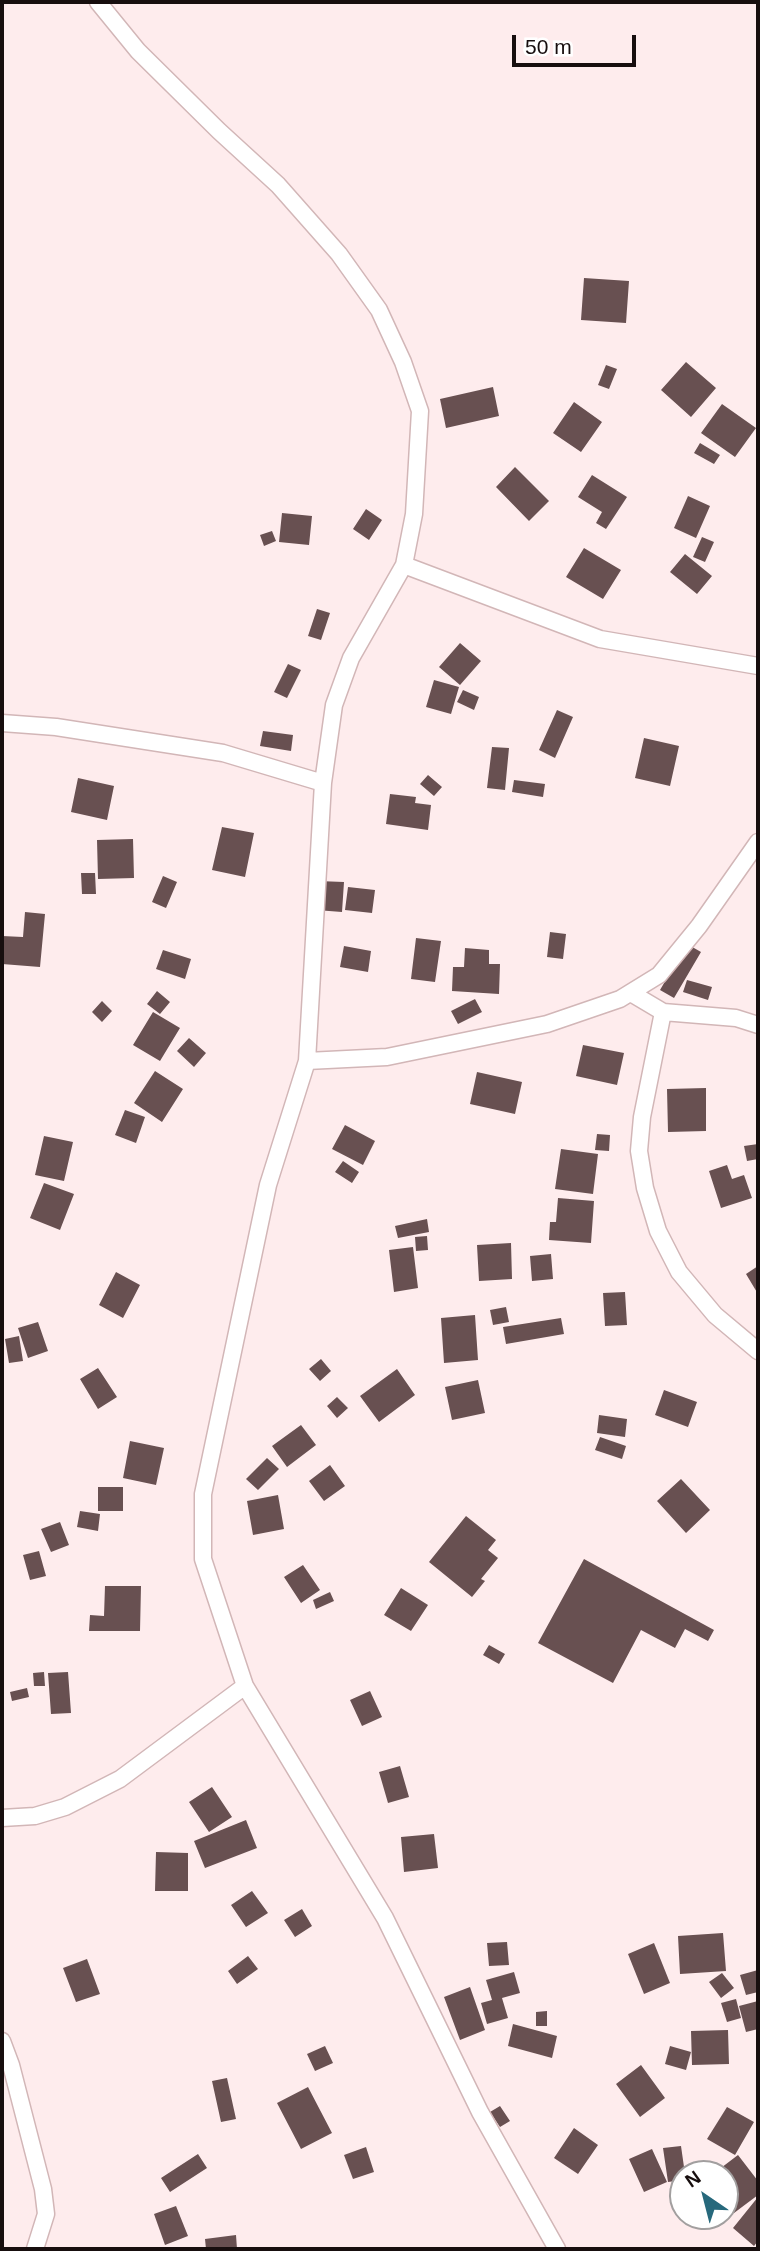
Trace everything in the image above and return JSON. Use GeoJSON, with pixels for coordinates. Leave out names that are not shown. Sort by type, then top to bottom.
{"type":"FeatureCollection","features":[{"type":"Feature","properties":{"kind":"street"},"geometry":{"type":"LineString","coordinates":[[98,2],[138,51],[278,185],[339,254],[379,310],[403,362],[420,411],[414,514],[404,565],[351,658],[334,705],[323,783],[307,1061],[268,1185],[204,1494],[203,1559],[245,1686],[385,1918],[480,2112],[557,2249]]}},
{"type":"Feature","properties":{"kind":"street"},"geometry":{"type":"LineString","coordinates":[[404,565],[600,639],[758,666]]}},
{"type":"Feature","properties":{"kind":"street"},"geometry":{"type":"LineString","coordinates":[[2,723],[56,727],[223,753],[323,783]]}},
{"type":"Feature","properties":{"kind":"street"},"geometry":{"type":"LineString","coordinates":[[307,1061],[387,1057],[547,1024],[597,1008],[631,993],[659,975],[699,926],[758,842]]}},
{"type":"Feature","properties":{"kind":"street"},"geometry":{"type":"LineString","coordinates":[[631,993],[663,1012],[736,1018],[758,1025]]}},
{"type":"Feature","properties":{"kind":"street"},"geometry":{"type":"LineString","coordinates":[[663,1012],[642,1117],[639,1151],[645,1188],[658,1231],[679,1272],[715,1315],[758,1351]]}},
{"type":"Feature","properties":{"kind":"street"},"geometry":{"type":"LineString","coordinates":[[2,1818],[35,1816],[65,1807],[120,1779],[245,1686]]}},
{"type":"Feature","properties":{"kind":"street"},"geometry":{"type":"LineString","coordinates":[[2,2041],[11,2065],[43,2189],[46,2214],[35,2249]]}},
{"type":"Feature","properties":{"kind":"building"},"geometry":{"type":"Polygon","coordinates":[[[584,278],[629,281],[626,323],[581,320],[584,278]]]}},
{"type":"Feature","properties":{"kind":"building"},"geometry":{"type":"Polygon","coordinates":[[[686,362],[716,388],[691,417],[661,390],[686,362]]]}},
{"type":"Feature","properties":{"kind":"building"},"geometry":{"type":"Polygon","coordinates":[[[606,365],[617,369],[609,389],[598,385],[606,365]]]}},
{"type":"Feature","properties":{"kind":"building"},"geometry":{"type":"Polygon","coordinates":[[[493,387],[499,416],[446,428],[440,399],[493,387]]]}},
{"type":"Feature","properties":{"kind":"building"},"geometry":{"type":"Polygon","coordinates":[[[574,402],[602,422],[581,452],[553,433],[574,402]]]}},
{"type":"Feature","properties":{"kind":"building"},"geometry":{"type":"Polygon","coordinates":[[[722,404],[756,428],[735,457],[701,433],[722,404]]]}},
{"type":"Feature","properties":{"kind":"building"},"geometry":{"type":"Polygon","coordinates":[[[700,443],[720,455],[714,464],[694,453],[700,443]]]}},
{"type":"Feature","properties":{"kind":"building"},"geometry":{"type":"Polygon","coordinates":[[[515,467],[549,501],[529,521],[496,487],[515,467]]]}},
{"type":"Feature","properties":{"kind":"building"},"geometry":{"type":"Polygon","coordinates":[[[592,475],[627,497],[606,529],[596,523],[602,512],[578,497],[592,475]]]}},
{"type":"Feature","properties":{"kind":"building"},"geometry":{"type":"Polygon","coordinates":[[[688,496],[710,506],[696,538],[674,528],[688,496]]]}},
{"type":"Feature","properties":{"kind":"building"},"geometry":{"type":"Polygon","coordinates":[[[366,509],[382,520],[369,540],[353,529],[366,509]]]}},
{"type":"Feature","properties":{"kind":"building"},"geometry":{"type":"Polygon","coordinates":[[[282,513],[312,516],[309,545],[279,542],[282,513]]]}},
{"type":"Feature","properties":{"kind":"building"},"geometry":{"type":"Polygon","coordinates":[[[272,531],[276,541],[264,546],[260,535],[272,531]]]}},
{"type":"Feature","properties":{"kind":"building"},"geometry":{"type":"Polygon","coordinates":[[[702,537],[714,542],[705,562],[693,557],[702,537]]]}},
{"type":"Feature","properties":{"kind":"building"},"geometry":{"type":"Polygon","coordinates":[[[584,548],[621,570],[603,599],[566,577],[584,548]]]}},
{"type":"Feature","properties":{"kind":"building"},"geometry":{"type":"Polygon","coordinates":[[[685,554],[712,576],[697,594],[670,572],[685,554]]]}},
{"type":"Feature","properties":{"kind":"building"},"geometry":{"type":"Polygon","coordinates":[[[317,609],[330,613],[321,640],[308,636],[317,609]]]}},
{"type":"Feature","properties":{"kind":"building"},"geometry":{"type":"Polygon","coordinates":[[[460,643],[481,661],[460,685],[439,667],[460,643]]]}},
{"type":"Feature","properties":{"kind":"building"},"geometry":{"type":"Polygon","coordinates":[[[288,664],[301,670],[287,698],[274,692],[288,664]]]}},
{"type":"Feature","properties":{"kind":"building"},"geometry":{"type":"Polygon","coordinates":[[[434,680],[459,687],[451,714],[426,707],[434,680]]]}},
{"type":"Feature","properties":{"kind":"building"},"geometry":{"type":"Polygon","coordinates":[[[463,690],[479,697],[474,710],[457,702],[463,690]]]}},
{"type":"Feature","properties":{"kind":"building"},"geometry":{"type":"Polygon","coordinates":[[[557,710],[573,717],[555,758],[539,750],[557,710]]]}},
{"type":"Feature","properties":{"kind":"building"},"geometry":{"type":"Polygon","coordinates":[[[263,731],[293,735],[291,751],[260,746],[263,731]]]}},
{"type":"Feature","properties":{"kind":"building"},"geometry":{"type":"Polygon","coordinates":[[[644,738],[679,746],[670,786],[635,778],[644,738]]]}},
{"type":"Feature","properties":{"kind":"building"},"geometry":{"type":"Polygon","coordinates":[[[492,747],[509,748],[505,790],[487,788],[492,747]]]}},
{"type":"Feature","properties":{"kind":"building"},"geometry":{"type":"Polygon","coordinates":[[[428,775],[442,787],[434,796],[420,784],[428,775]]]}},
{"type":"Feature","properties":{"kind":"building"},"geometry":{"type":"Polygon","coordinates":[[[78,778],[114,786],[107,820],[71,812],[78,778]]]}},
{"type":"Feature","properties":{"kind":"building"},"geometry":{"type":"Polygon","coordinates":[[[514,780],[545,784],[543,797],[512,792],[514,780]]]}},
{"type":"Feature","properties":{"kind":"building"},"geometry":{"type":"Polygon","coordinates":[[[390,794],[416,797],[415,803],[431,805],[428,830],[386,824],[390,794]]]}},
{"type":"Feature","properties":{"kind":"building"},"geometry":{"type":"Polygon","coordinates":[[[222,827],[254,833],[245,877],[212,870],[222,827]]]}},
{"type":"Feature","properties":{"kind":"building"},"geometry":{"type":"Polygon","coordinates":[[[133,839],[134,878],[98,879],[97,840],[133,839]]]}},
{"type":"Feature","properties":{"kind":"building"},"geometry":{"type":"Polygon","coordinates":[[[81,873],[95,873],[96,894],[82,894],[81,873]]]}},
{"type":"Feature","properties":{"kind":"building"},"geometry":{"type":"Polygon","coordinates":[[[163,876],[177,882],[166,908],[152,902],[163,876]]]}},
{"type":"Feature","properties":{"kind":"building"},"geometry":{"type":"Polygon","coordinates":[[[318,881],[344,882],[342,912],[316,910],[318,881]]]}},
{"type":"Feature","properties":{"kind":"building"},"geometry":{"type":"Polygon","coordinates":[[[348,887],[375,890],[372,913],[345,910],[348,887]]]}},
{"type":"Feature","properties":{"kind":"building"},"geometry":{"type":"Polygon","coordinates":[[[25,912],[45,914],[40,967],[2,964],[2,936],[23,937],[25,912]]]}},
{"type":"Feature","properties":{"kind":"building"},"geometry":{"type":"Polygon","coordinates":[[[550,932],[566,934],[563,959],[547,957],[550,932]]]}},
{"type":"Feature","properties":{"kind":"building"},"geometry":{"type":"Polygon","coordinates":[[[416,938],[441,941],[435,982],[411,979],[416,938]]]}},
{"type":"Feature","properties":{"kind":"building"},"geometry":{"type":"Polygon","coordinates":[[[687,944],[701,952],[674,998],[660,990],[687,944]]]}},
{"type":"Feature","properties":{"kind":"building"},"geometry":{"type":"Polygon","coordinates":[[[344,946],[371,951],[368,972],[340,967],[344,946]]]}},
{"type":"Feature","properties":{"kind":"building"},"geometry":{"type":"Polygon","coordinates":[[[465,948],[489,950],[489,964],[500,964],[499,994],[452,991],[453,967],[464,967],[465,948]]]}},
{"type":"Feature","properties":{"kind":"building"},"geometry":{"type":"Polygon","coordinates":[[[163,950],[191,959],[185,979],[156,969],[163,950]]]}},
{"type":"Feature","properties":{"kind":"building"},"geometry":{"type":"Polygon","coordinates":[[[687,980],[712,987],[708,1000],[683,992],[687,980]]]}},
{"type":"Feature","properties":{"kind":"building"},"geometry":{"type":"Polygon","coordinates":[[[157,991],[170,1002],[160,1014],[147,1004],[157,991]]]}},
{"type":"Feature","properties":{"kind":"building"},"geometry":{"type":"Polygon","coordinates":[[[475,999],[482,1012],[458,1024],[451,1011],[475,999]]]}},
{"type":"Feature","properties":{"kind":"building"},"geometry":{"type":"Polygon","coordinates":[[[102,1001],[112,1011],[102,1022],[92,1012],[102,1001]]]}},
{"type":"Feature","properties":{"kind":"building"},"geometry":{"type":"Polygon","coordinates":[[[153,1012],[180,1028],[160,1061],[133,1045],[153,1012]]]}},
{"type":"Feature","properties":{"kind":"building"},"geometry":{"type":"Polygon","coordinates":[[[189,1038],[206,1053],[194,1067],[177,1051],[189,1038]]]}},
{"type":"Feature","properties":{"kind":"building"},"geometry":{"type":"Polygon","coordinates":[[[583,1045],[624,1053],[617,1085],[576,1076],[583,1045]]]}},
{"type":"Feature","properties":{"kind":"building"},"geometry":{"type":"Polygon","coordinates":[[[155,1071],[183,1089],[162,1122],[134,1103],[155,1071]]]}},
{"type":"Feature","properties":{"kind":"building"},"geometry":{"type":"Polygon","coordinates":[[[477,1072],[522,1082],[515,1114],[470,1104],[477,1072]]]}},
{"type":"Feature","properties":{"kind":"building"},"geometry":{"type":"Polygon","coordinates":[[[706,1088],[706,1131],[668,1132],[667,1089],[706,1088]]]}},
{"type":"Feature","properties":{"kind":"building"},"geometry":{"type":"Polygon","coordinates":[[[125,1110],[145,1117],[136,1143],[115,1135],[125,1110]]]}},
{"type":"Feature","properties":{"kind":"building"},"geometry":{"type":"Polygon","coordinates":[[[345,1125],[375,1141],[363,1165],[332,1149],[345,1125]]]}},
{"type":"Feature","properties":{"kind":"building"},"geometry":{"type":"Polygon","coordinates":[[[597,1134],[610,1135],[609,1151],[595,1150],[597,1134]]]}},
{"type":"Feature","properties":{"kind":"building"},"geometry":{"type":"Polygon","coordinates":[[[44,1136],[73,1142],[64,1181],[35,1175],[44,1136]]]}},
{"type":"Feature","properties":{"kind":"building"},"geometry":{"type":"Polygon","coordinates":[[[758,1144],[758,1159],[747,1161],[744,1146],[758,1144]]]}},
{"type":"Feature","properties":{"kind":"building"},"geometry":{"type":"Polygon","coordinates":[[[561,1149],[598,1154],[593,1194],[555,1189],[561,1149]]]}},
{"type":"Feature","properties":{"kind":"building"},"geometry":{"type":"Polygon","coordinates":[[[343,1161],[359,1172],[352,1183],[335,1172],[343,1161]]]}},
{"type":"Feature","properties":{"kind":"building"},"geometry":{"type":"Polygon","coordinates":[[[727,1165],[732,1179],[744,1175],[752,1198],[721,1208],[709,1171],[727,1165]]]}},
{"type":"Feature","properties":{"kind":"building"},"geometry":{"type":"Polygon","coordinates":[[[44,1183],[74,1194],[60,1230],[30,1218],[44,1183]]]}},
{"type":"Feature","properties":{"kind":"building"},"geometry":{"type":"Polygon","coordinates":[[[558,1198],[594,1201],[591,1243],[549,1240],[550,1222],[556,1222],[558,1198]]]}},
{"type":"Feature","properties":{"kind":"building"},"geometry":{"type":"Polygon","coordinates":[[[427,1219],[429,1232],[398,1238],[395,1226],[427,1219]]]}},
{"type":"Feature","properties":{"kind":"building"},"geometry":{"type":"Polygon","coordinates":[[[427,1236],[428,1250],[416,1251],[415,1237],[427,1236]]]}},
{"type":"Feature","properties":{"kind":"building"},"geometry":{"type":"Polygon","coordinates":[[[511,1243],[512,1279],[479,1281],[477,1245],[511,1243]]]}},
{"type":"Feature","properties":{"kind":"building"},"geometry":{"type":"Polygon","coordinates":[[[413,1247],[418,1288],[394,1292],[389,1250],[413,1247]]]}},
{"type":"Feature","properties":{"kind":"building"},"geometry":{"type":"Polygon","coordinates":[[[551,1254],[553,1279],[532,1281],[530,1256],[551,1254]]]}},
{"type":"Feature","properties":{"kind":"building"},"geometry":{"type":"Polygon","coordinates":[[[758,1266],[758,1294],[746,1274],[758,1266]]]}},
{"type":"Feature","properties":{"kind":"building"},"geometry":{"type":"Polygon","coordinates":[[[116,1272],[140,1285],[123,1318],[99,1305],[116,1272]]]}},
{"type":"Feature","properties":{"kind":"building"},"geometry":{"type":"Polygon","coordinates":[[[625,1292],[627,1325],[605,1326],[603,1293],[625,1292]]]}},
{"type":"Feature","properties":{"kind":"building"},"geometry":{"type":"Polygon","coordinates":[[[506,1307],[509,1322],[493,1325],[490,1310],[506,1307]]]}},
{"type":"Feature","properties":{"kind":"building"},"geometry":{"type":"Polygon","coordinates":[[[475,1315],[478,1360],[444,1363],[441,1318],[475,1315]]]}},
{"type":"Feature","properties":{"kind":"building"},"geometry":{"type":"Polygon","coordinates":[[[561,1318],[564,1334],[506,1344],[503,1327],[561,1318]]]}},
{"type":"Feature","properties":{"kind":"building"},"geometry":{"type":"Polygon","coordinates":[[[38,1322],[48,1351],[28,1358],[18,1328],[38,1322]]]}},
{"type":"Feature","properties":{"kind":"building"},"geometry":{"type":"Polygon","coordinates":[[[19,1336],[23,1361],[9,1363],[5,1339],[19,1336]]]}},
{"type":"Feature","properties":{"kind":"building"},"geometry":{"type":"Polygon","coordinates":[[[321,1359],[331,1371],[320,1381],[309,1369],[321,1359]]]}},
{"type":"Feature","properties":{"kind":"building"},"geometry":{"type":"Polygon","coordinates":[[[98,1368],[117,1397],[98,1409],[80,1379],[98,1368]]]}},
{"type":"Feature","properties":{"kind":"building"},"geometry":{"type":"Polygon","coordinates":[[[397,1369],[415,1395],[379,1422],[360,1396],[397,1369]]]}},
{"type":"Feature","properties":{"kind":"building"},"geometry":{"type":"Polygon","coordinates":[[[478,1380],[485,1413],[452,1420],[445,1387],[478,1380]]]}},
{"type":"Feature","properties":{"kind":"building"},"geometry":{"type":"Polygon","coordinates":[[[664,1390],[697,1402],[688,1427],[655,1415],[664,1390]]]}},
{"type":"Feature","properties":{"kind":"building"},"geometry":{"type":"Polygon","coordinates":[[[337,1397],[348,1408],[337,1418],[327,1406],[337,1397]]]}},
{"type":"Feature","properties":{"kind":"building"},"geometry":{"type":"Polygon","coordinates":[[[599,1415],[627,1419],[625,1437],[597,1433],[599,1415]]]}},
{"type":"Feature","properties":{"kind":"building"},"geometry":{"type":"Polygon","coordinates":[[[301,1425],[316,1445],[287,1467],[272,1446],[301,1425]]]}},
{"type":"Feature","properties":{"kind":"building"},"geometry":{"type":"Polygon","coordinates":[[[600,1437],[626,1446],[622,1459],[595,1450],[600,1437]]]}},
{"type":"Feature","properties":{"kind":"building"},"geometry":{"type":"Polygon","coordinates":[[[130,1441],[164,1448],[156,1485],[123,1478],[130,1441]]]}},
{"type":"Feature","properties":{"kind":"building"},"geometry":{"type":"Polygon","coordinates":[[[267,1458],[279,1469],[258,1490],[246,1479],[267,1458]]]}},
{"type":"Feature","properties":{"kind":"building"},"geometry":{"type":"Polygon","coordinates":[[[330,1465],[345,1486],[324,1501],[309,1481],[330,1465]]]}},
{"type":"Feature","properties":{"kind":"building"},"geometry":{"type":"Polygon","coordinates":[[[681,1479],[710,1510],[686,1533],[657,1501],[681,1479]]]}},
{"type":"Feature","properties":{"kind":"building"},"geometry":{"type":"Polygon","coordinates":[[[98,1487],[123,1487],[123,1511],[98,1511],[98,1487]]]}},
{"type":"Feature","properties":{"kind":"building"},"geometry":{"type":"Polygon","coordinates":[[[278,1495],[284,1529],[253,1535],[247,1501],[278,1495]]]}},
{"type":"Feature","properties":{"kind":"building"},"geometry":{"type":"Polygon","coordinates":[[[80,1511],[100,1514],[98,1531],[77,1527],[80,1511]]]}},
{"type":"Feature","properties":{"kind":"building"},"geometry":{"type":"Polygon","coordinates":[[[466,1516],[496,1540],[488,1550],[498,1558],[481,1579],[485,1581],[472,1597],[429,1562],[466,1516]]]}},
{"type":"Feature","properties":{"kind":"building"},"geometry":{"type":"Polygon","coordinates":[[[60,1522],[69,1545],[51,1552],[41,1529],[60,1522]]]}},
{"type":"Feature","properties":{"kind":"building"},"geometry":{"type":"Polygon","coordinates":[[[39,1551],[46,1576],[30,1580],[23,1555],[39,1551]]]}},
{"type":"Feature","properties":{"kind":"building"},"geometry":{"type":"Polygon","coordinates":[[[584,1559],[714,1630],[708,1641],[685,1629],[675,1648],[641,1630],[613,1683],[538,1643],[584,1559]]]}},
{"type":"Feature","properties":{"kind":"building"},"geometry":{"type":"Polygon","coordinates":[[[303,1565],[320,1590],[301,1603],[284,1577],[303,1565]]]}},
{"type":"Feature","properties":{"kind":"building"},"geometry":{"type":"Polygon","coordinates":[[[105,1586],[141,1586],[140,1631],[89,1631],[90,1615],[104,1616],[105,1586]]]}},
{"type":"Feature","properties":{"kind":"building"},"geometry":{"type":"Polygon","coordinates":[[[401,1588],[428,1605],[411,1631],[384,1615],[401,1588]]]}},
{"type":"Feature","properties":{"kind":"building"},"geometry":{"type":"Polygon","coordinates":[[[330,1592],[334,1601],[316,1609],[313,1600],[330,1592]]]}},
{"type":"Feature","properties":{"kind":"building"},"geometry":{"type":"Polygon","coordinates":[[[489,1645],[505,1654],[499,1664],[483,1655],[489,1645]]]}},
{"type":"Feature","properties":{"kind":"building"},"geometry":{"type":"Polygon","coordinates":[[[44,1672],[45,1686],[34,1686],[33,1673],[44,1672]]]}},
{"type":"Feature","properties":{"kind":"building"},"geometry":{"type":"Polygon","coordinates":[[[68,1672],[71,1713],[51,1714],[48,1673],[68,1672]]]}},
{"type":"Feature","properties":{"kind":"building"},"geometry":{"type":"Polygon","coordinates":[[[27,1688],[29,1697],[12,1701],[10,1692],[27,1688]]]}},
{"type":"Feature","properties":{"kind":"building"},"geometry":{"type":"Polygon","coordinates":[[[370,1691],[382,1717],[362,1726],[350,1700],[370,1691]]]}},
{"type":"Feature","properties":{"kind":"building"},"geometry":{"type":"Polygon","coordinates":[[[400,1766],[409,1797],[388,1803],[379,1772],[400,1766]]]}},
{"type":"Feature","properties":{"kind":"building"},"geometry":{"type":"Polygon","coordinates":[[[212,1787],[232,1817],[209,1832],[189,1802],[212,1787]]]}},
{"type":"Feature","properties":{"kind":"building"},"geometry":{"type":"Polygon","coordinates":[[[246,1820],[257,1848],[205,1868],[194,1841],[246,1820]]]}},
{"type":"Feature","properties":{"kind":"building"},"geometry":{"type":"Polygon","coordinates":[[[434,1834],[438,1868],[404,1872],[401,1837],[434,1834]]]}},
{"type":"Feature","properties":{"kind":"building"},"geometry":{"type":"Polygon","coordinates":[[[156,1852],[188,1853],[188,1891],[155,1891],[156,1852]]]}},
{"type":"Feature","properties":{"kind":"building"},"geometry":{"type":"Polygon","coordinates":[[[252,1891],[268,1913],[246,1927],[231,1905],[252,1891]]]}},
{"type":"Feature","properties":{"kind":"building"},"geometry":{"type":"Polygon","coordinates":[[[302,1909],[312,1926],[295,1937],[284,1920],[302,1909]]]}},
{"type":"Feature","properties":{"kind":"building"},"geometry":{"type":"Polygon","coordinates":[[[723,1933],[726,1971],[680,1974],[678,1936],[723,1933]]]}},
{"type":"Feature","properties":{"kind":"building"},"geometry":{"type":"Polygon","coordinates":[[[507,1942],[509,1965],[489,1966],[487,1943],[507,1942]]]}},
{"type":"Feature","properties":{"kind":"building"},"geometry":{"type":"Polygon","coordinates":[[[654,1943],[670,1983],[644,1994],[628,1954],[654,1943]]]}},
{"type":"Feature","properties":{"kind":"building"},"geometry":{"type":"Polygon","coordinates":[[[248,1956],[258,1969],[237,1984],[228,1971],[248,1956]]]}},
{"type":"Feature","properties":{"kind":"building"},"geometry":{"type":"Polygon","coordinates":[[[87,1959],[100,1994],[76,2002],[63,1968],[87,1959]]]}},
{"type":"Feature","properties":{"kind":"building"},"geometry":{"type":"Polygon","coordinates":[[[758,1970],[758,1992],[746,1995],[740,1975],[758,1970]]]}},
{"type":"Feature","properties":{"kind":"building"},"geometry":{"type":"Polygon","coordinates":[[[514,1972],[520,1993],[502,1998],[508,2018],[487,2024],[481,2003],[492,2000],[486,1980],[514,1972]]]}},
{"type":"Feature","properties":{"kind":"building"},"geometry":{"type":"Polygon","coordinates":[[[722,1973],[734,1988],[721,1998],[709,1982],[722,1973]]]}},
{"type":"Feature","properties":{"kind":"building"},"geometry":{"type":"Polygon","coordinates":[[[470,1987],[485,2030],[460,2040],[444,1997],[470,1987]]]}},
{"type":"Feature","properties":{"kind":"building"},"geometry":{"type":"Polygon","coordinates":[[[736,1999],[741,2018],[727,2022],[721,2003],[736,1999]]]}},
{"type":"Feature","properties":{"kind":"building"},"geometry":{"type":"Polygon","coordinates":[[[758,2001],[758,2029],[746,2032],[739,2006],[758,2001]]]}},
{"type":"Feature","properties":{"kind":"building"},"geometry":{"type":"Polygon","coordinates":[[[547,2011],[547,2026],[536,2026],[536,2012],[547,2011]]]}},
{"type":"Feature","properties":{"kind":"building"},"geometry":{"type":"Polygon","coordinates":[[[513,2024],[557,2036],[552,2058],[508,2046],[513,2024]]]}},
{"type":"Feature","properties":{"kind":"building"},"geometry":{"type":"Polygon","coordinates":[[[728,2030],[729,2064],[692,2065],[691,2031],[728,2030]]]}},
{"type":"Feature","properties":{"kind":"building"},"geometry":{"type":"Polygon","coordinates":[[[325,2046],[333,2063],[315,2071],[307,2054],[325,2046]]]}},
{"type":"Feature","properties":{"kind":"building"},"geometry":{"type":"Polygon","coordinates":[[[670,2046],[691,2052],[686,2070],[665,2064],[670,2046]]]}},
{"type":"Feature","properties":{"kind":"building"},"geometry":{"type":"Polygon","coordinates":[[[641,2065],[665,2098],[640,2117],[616,2084],[641,2065]]]}},
{"type":"Feature","properties":{"kind":"building"},"geometry":{"type":"Polygon","coordinates":[[[227,2078],[236,2119],[221,2122],[212,2081],[227,2078]]]}},
{"type":"Feature","properties":{"kind":"building"},"geometry":{"type":"Polygon","coordinates":[[[308,2087],[332,2133],[301,2149],[277,2103],[308,2087]]]}},
{"type":"Feature","properties":{"kind":"building"},"geometry":{"type":"Polygon","coordinates":[[[500,2106],[510,2121],[500,2127],[490,2112],[500,2106]]]}},
{"type":"Feature","properties":{"kind":"building"},"geometry":{"type":"Polygon","coordinates":[[[727,2107],[754,2122],[735,2155],[707,2139],[727,2107]]]}},
{"type":"Feature","properties":{"kind":"building"},"geometry":{"type":"Polygon","coordinates":[[[574,2128],[598,2145],[578,2174],[554,2158],[574,2128]]]}},
{"type":"Feature","properties":{"kind":"building"},"geometry":{"type":"Polygon","coordinates":[[[681,2146],[683,2160],[669,2160],[669,2182],[668,2182],[663,2148],[681,2146]]]}},
{"type":"Feature","properties":{"kind":"building"},"geometry":{"type":"Polygon","coordinates":[[[366,2147],[374,2172],[353,2179],[344,2155],[366,2147]]]}},
{"type":"Feature","properties":{"kind":"building"},"geometry":{"type":"Polygon","coordinates":[[[652,2149],[667,2182],[644,2192],[629,2159],[652,2149]]]}},
{"type":"Feature","properties":{"kind":"building"},"geometry":{"type":"Polygon","coordinates":[[[198,2154],[207,2168],[170,2192],[161,2178],[198,2154]]]}},
{"type":"Feature","properties":{"kind":"building"},"geometry":{"type":"Polygon","coordinates":[[[738,2155],[758,2181],[758,2195],[739,2209],[739,2160],[731,2160],[738,2155]]]}},
{"type":"Feature","properties":{"kind":"building"},"geometry":{"type":"Polygon","coordinates":[[[758,2197],[758,2241],[754,2246],[735,2230],[739,2230],[739,2221],[758,2197]]]}},
{"type":"Feature","properties":{"kind":"building"},"geometry":{"type":"Polygon","coordinates":[[[176,2206],[188,2236],[165,2245],[154,2214],[176,2206]]]}},
{"type":"Feature","properties":{"kind":"building"},"geometry":{"type":"Polygon","coordinates":[[[236,2235],[237,2249],[206,2249],[205,2239],[236,2235]]]}}]}
